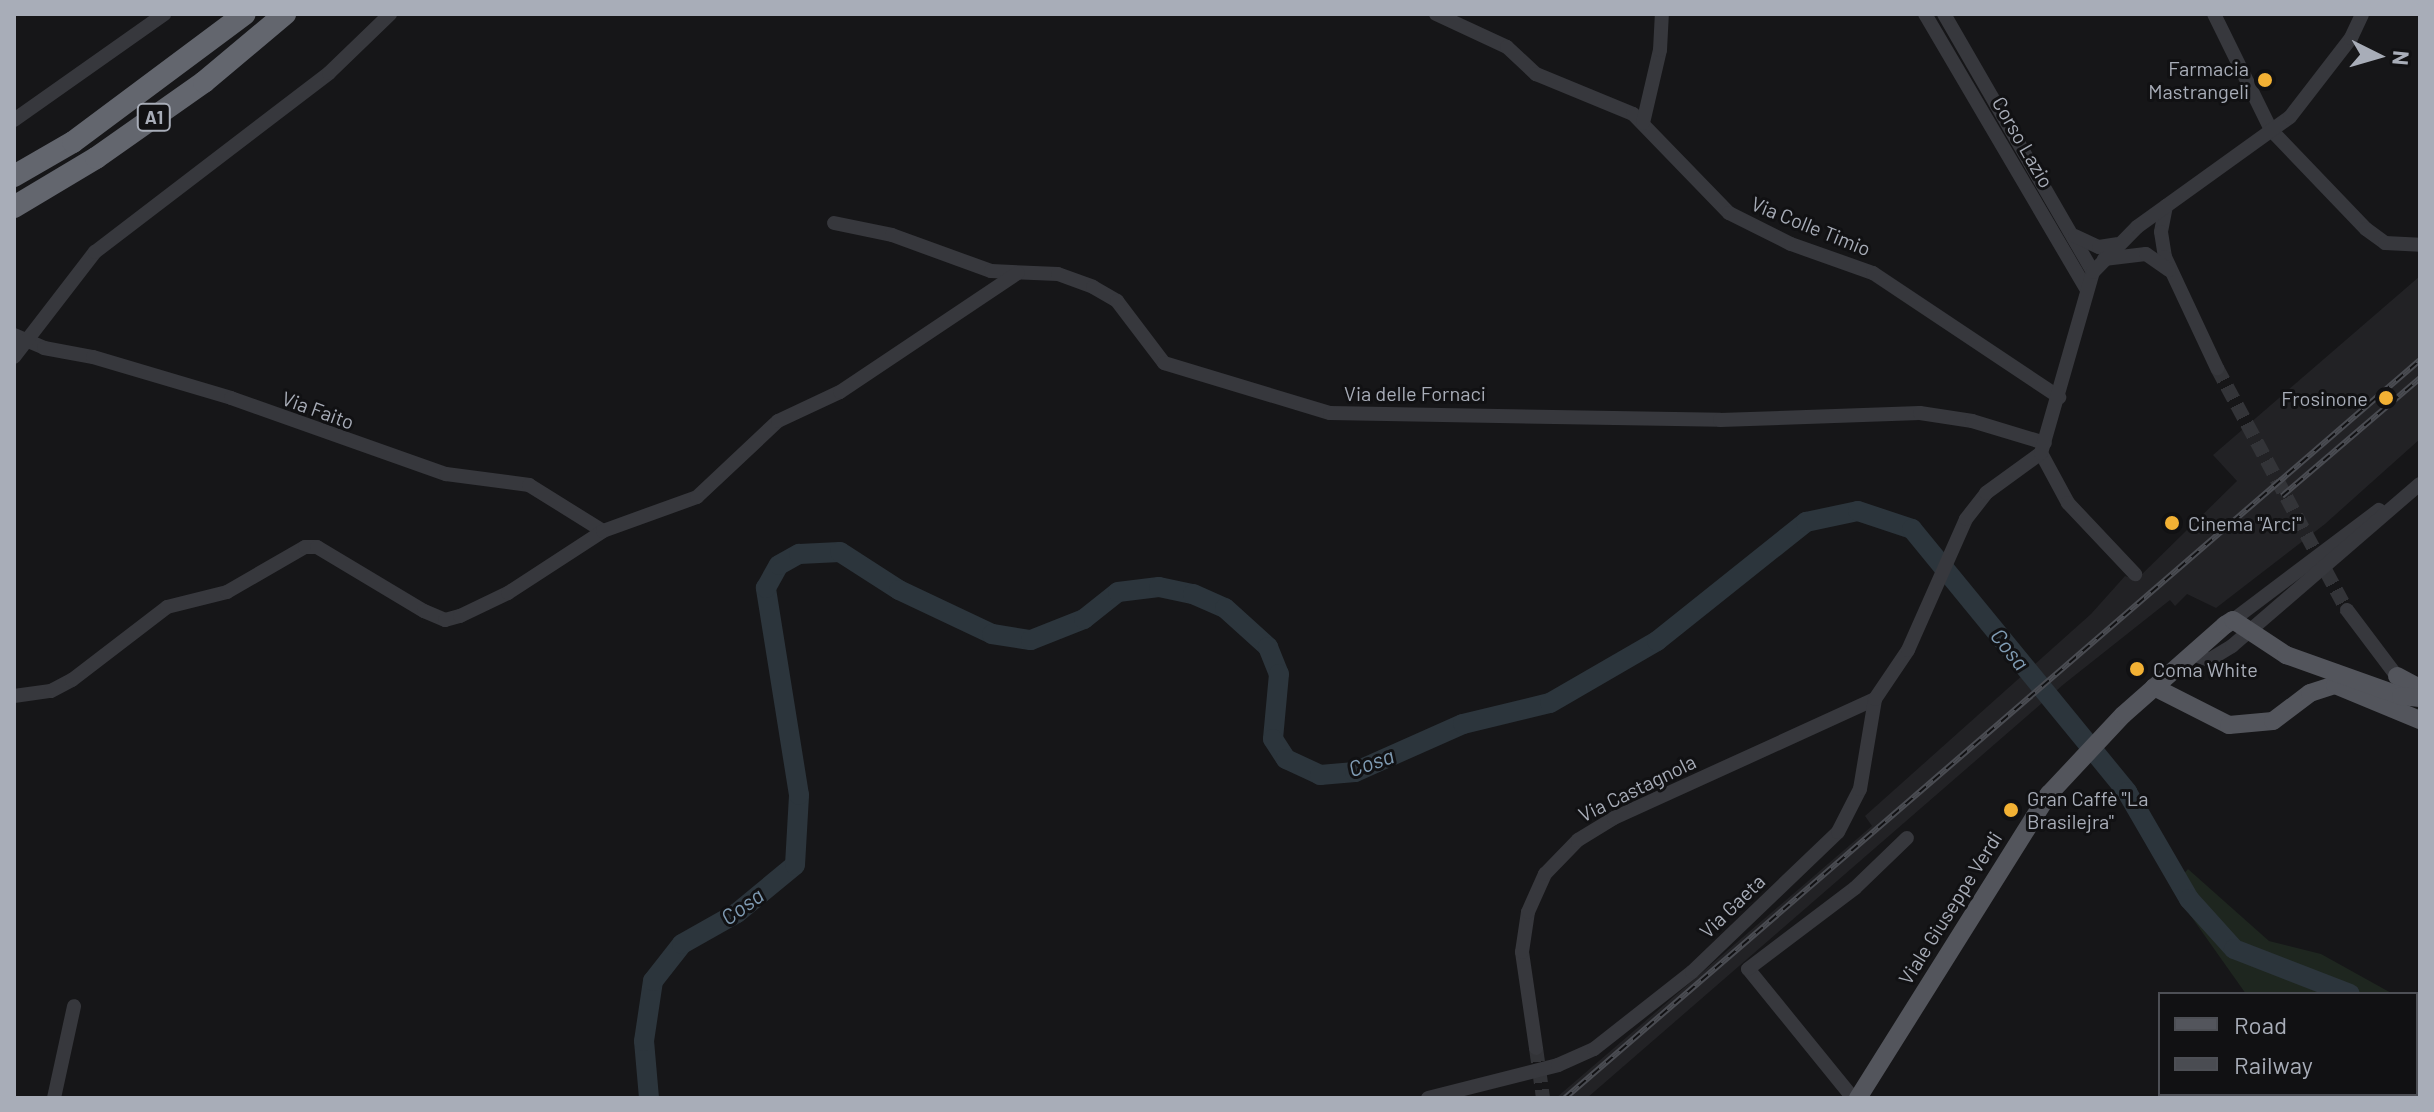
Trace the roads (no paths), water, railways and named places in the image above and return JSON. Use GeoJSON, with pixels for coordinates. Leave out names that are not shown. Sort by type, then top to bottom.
{"type":"FeatureCollection","features":[{"type":"Feature","properties":{"kind":"highway","name":"A1"},"geometry":{"type":"LineString","coordinates":[[14,176],[73,142],[245,14]]}},
{"type":"Feature","properties":{"kind":"highway","name":"A1"},"geometry":{"type":"LineString","coordinates":[[14,207],[108,150],[204,82],[285,14]]}},
{"type":"Feature","properties":{"kind":"main road"},"geometry":{"type":"LineString","coordinates":[[2233,620],[2253,630],[2286,655],[2418,697]]}},
{"type":"Feature","properties":{"kind":"main road","name":"Viale Giuseppe Verdi"},"geometry":{"type":"LineString","coordinates":[[1855,1098],[2042,804],[2123,715],[2233,620]]}},
{"type":"Feature","properties":{"kind":"main road"},"geometry":{"type":"LineString","coordinates":[[2397,676],[2418,697]]}},
{"type":"Feature","properties":{"kind":"main road"},"geometry":{"type":"LineString","coordinates":[[2154,687],[2229,725],[2273,721],[2317,689],[2335,685],[2420,720]]}},
{"type":"Feature","properties":{"kind":"street"},"geometry":{"type":"LineString","coordinates":[[14,120],[164,14]]}},
{"type":"Feature","properties":{"kind":"street"},"geometry":{"type":"LineString","coordinates":[[14,357],[20,338],[95,252],[329,73],[390,14]]}},
{"type":"Feature","properties":{"kind":"street","name":"Via Colle Timio"},"geometry":{"type":"LineString","coordinates":[[1436,14],[1507,47],[1536,74],[1643,123],[1729,213],[1791,244],[1873,273],[2059,397]]}},
{"type":"Feature","properties":{"kind":"street"},"geometry":{"type":"LineString","coordinates":[[1643,123],[1662,14]]}},
{"type":"Feature","properties":{"kind":"street","name":"Corso Lazio"},"geometry":{"type":"LineString","coordinates":[[1925,14],[2087,290]]}},
{"type":"Feature","properties":{"kind":"street","name":"Corso Lazio"},"geometry":{"type":"LineString","coordinates":[[1944,14],[2093,272]]}},
{"type":"Feature","properties":{"kind":"street"},"geometry":{"type":"LineString","coordinates":[[2214,14],[2271,130],[2366,229],[2385,243],[2420,245]]}},
{"type":"Feature","properties":{"kind":"street"},"geometry":{"type":"LineString","coordinates":[[2135,574],[2068,503],[2043,448],[2093,272],[2117,244],[2137,227],[2271,130],[2299,106],[2351,38],[2362,14]]}},
{"type":"Feature","properties":{"kind":"street"},"geometry":{"type":"LineString","coordinates":[[2166,206],[2162,243],[2169,271],[2217,368]]}},
{"type":"Feature","properties":{"kind":"street","name":"Via delle Fornaci"},"geometry":{"type":"LineString","coordinates":[[834,223],[892,235],[991,271],[1058,274],[1117,301],[1164,363],[1330,413],[1720,420],[1920,413],[1984,423],[2043,448]]}},
{"type":"Feature","properties":{"kind":"street"},"geometry":{"type":"LineString","coordinates":[[2137,227],[2162,243]]}},
{"type":"Feature","properties":{"kind":"street"},"geometry":{"type":"LineString","coordinates":[[2137,227],[2146,254],[2169,271]]}},
{"type":"Feature","properties":{"kind":"street"},"geometry":{"type":"LineString","coordinates":[[2072,234],[2099,247],[2117,244]]}},
{"type":"Feature","properties":{"kind":"street"},"geometry":{"type":"LineString","coordinates":[[2103,259],[2146,254]]}},
{"type":"Feature","properties":{"kind":"street"},"geometry":{"type":"LineString","coordinates":[[14,696],[51,691],[72,680],[167,607],[227,592],[305,547],[317,547],[445,620],[508,593],[603,531],[697,497],[778,421],[840,392],[1022,271]]}},
{"type":"Feature","properties":{"kind":"street","name":"Via Faito"},"geometry":{"type":"LineString","coordinates":[[20,338],[231,398],[446,474],[529,485],[603,531]]}},
{"type":"Feature","properties":{"kind":"street","name":"Via Gaeta"},"geometry":{"type":"LineString","coordinates":[[1428,1098],[1558,1065],[1594,1049],[1692,972],[1838,832],[1860,789],[1875,699],[1894,676],[1966,519],[1986,493],[2043,448]]}},
{"type":"Feature","properties":{"kind":"street"},"geometry":{"type":"LineString","coordinates":[[2233,620],[2420,483]]}},
{"type":"Feature","properties":{"kind":"street"},"geometry":{"type":"LineString","coordinates":[[2192,654],[2209,660],[2253,630],[2420,483]]}},
{"type":"Feature","properties":{"kind":"street"},"geometry":{"type":"LineString","coordinates":[[2347,610],[2397,676]]}},
{"type":"Feature","properties":{"kind":"street","name":"Via Castagnola"},"geometry":{"type":"LineString","coordinates":[[1536,1048],[1522,952],[1528,912],[1545,874],[1578,840],[1614,818],[1875,699]]}},
{"type":"Feature","properties":{"kind":"street"},"geometry":{"type":"LineString","coordinates":[[1855,1098],[1748,969],[1855,888],[1907,838]]}},
{"type":"Feature","properties":{"kind":"street"},"geometry":{"type":"LineString","coordinates":[[54,1098],[74,1006]]}},
{"type":"Feature","properties":{"kind":"waterway","name":"Cosa"},"geometry":{"type":"LineString","coordinates":[[649,1098],[644,1041],[653,981],[682,944],[737,913],[795,865],[799,795],[766,588],[779,565],[799,554],[840,552],[899,590],[992,634],[1031,640],[1084,619],[1118,592],[1159,587],[1193,594],[1225,608],[1268,647],[1279,674],[1273,739],[1286,759],[1320,775],[1355,772],[1463,724],[1550,703],[1657,641],[1806,522],[1858,511],[1912,529],[2127,792],[2189,899],[2234,949],[2345,992]]}},
{"type":"Feature","properties":{"kind":"tunnel"},"geometry":{"type":"LineString","coordinates":[[2217,368],[2347,610]]}},
{"type":"Feature","properties":{"kind":"tunnel"},"geometry":{"type":"LineString","coordinates":[[1536,1048],[1543,1098]]}},
{"type":"Feature","properties":{"kind":"railway"},"geometry":{"type":"LineString","coordinates":[[1565,1098],[2420,360]]}},
{"type":"Feature","properties":{"kind":"railway"},"geometry":{"type":"LineString","coordinates":[[2282,496],[2420,378]]}},
{"type":"Feature","properties":{"kind":"place","name":"Farmacia Mastrangeli"},"geometry":{"type":"Point","coordinates":[2265,80]}},
{"type":"Feature","properties":{"kind":"place","name":"Frosinone"},"geometry":{"type":"Point","coordinates":[2386,398]}},
{"type":"Feature","properties":{"kind":"place","name":"Cinema \"Arci\""},"geometry":{"type":"Point","coordinates":[2172,523]}},
{"type":"Feature","properties":{"kind":"place","name":"Coma White"},"geometry":{"type":"Point","coordinates":[2137,669]}},
{"type":"Feature","properties":{"kind":"place","name":"Gran Caffè \"La Brasilejra\""},"geometry":{"type":"Point","coordinates":[2011,810]}}]}
